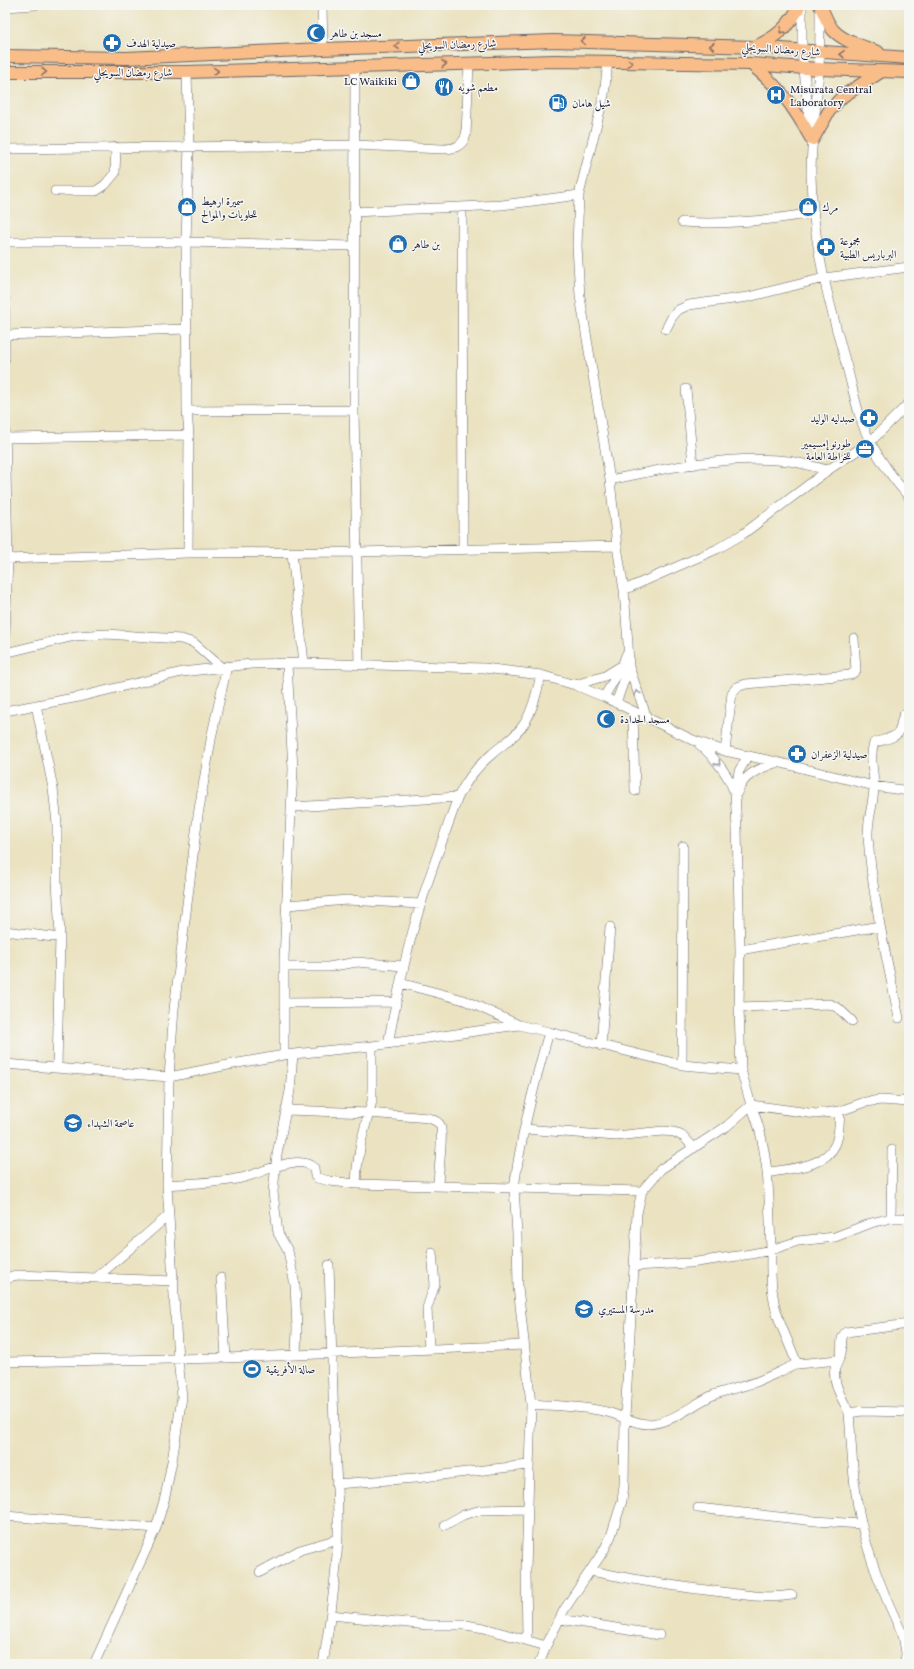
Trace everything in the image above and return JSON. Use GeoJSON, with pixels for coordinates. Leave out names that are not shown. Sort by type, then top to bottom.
{"type":"FeatureCollection","features":[{"type":"Feature","properties":{"kind":"main road"},"geometry":{"type":"LineString","coordinates":[[755,47],[770,40],[785,28],[801,5]]}},
{"type":"Feature","properties":{"kind":"main road"},"geometry":{"type":"LineString","coordinates":[[820,5],[828,22],[837,34],[886,56]]}},
{"type":"Feature","properties":{"kind":"main road","name":"شارع رمضان السويحلي"},"geometry":{"type":"LineString","coordinates":[[5,56],[126,58],[323,48],[554,41],[755,47],[909,58]]}},
{"type":"Feature","properties":{"kind":"main road","name":"شارع رمضان السويحلي"},"geometry":{"type":"LineString","coordinates":[[5,72],[187,72],[554,61],[751,64],[819,69],[909,72]]}},
{"type":"Feature","properties":{"kind":"main road"},"geometry":{"type":"LineString","coordinates":[[751,64],[782,92],[798,113],[812,141]]}},
{"type":"Feature","properties":{"kind":"main road"},"geometry":{"type":"LineString","coordinates":[[812,141],[829,112],[843,96],[882,71]]}},
{"type":"Feature","properties":{"kind":"street"},"geometry":{"type":"LineString","coordinates":[[5,7],[36,5]]}},
{"type":"Feature","properties":{"kind":"street"},"geometry":{"type":"LineString","coordinates":[[322,5],[323,48]]}},
{"type":"Feature","properties":{"kind":"street"},"geometry":{"type":"LineString","coordinates":[[801,5],[803,68],[812,141]]}},
{"type":"Feature","properties":{"kind":"street"},"geometry":{"type":"LineString","coordinates":[[820,5],[819,69],[812,141],[811,175],[818,247],[824,278],[854,393],[870,442],[895,480],[909,497]]}},
{"type":"Feature","properties":{"kind":"street"},"geometry":{"type":"LineString","coordinates":[[608,62],[604,95],[580,195],[577,246],[580,296],[610,480],[617,546],[624,590],[628,650],[626,666],[616,703]]}},
{"type":"Feature","properties":{"kind":"street"},"geometry":{"type":"LineString","coordinates":[[5,149],[355,145],[442,149],[455,148],[459,146],[466,135],[469,64]]}},
{"type":"Feature","properties":{"kind":"street"},"geometry":{"type":"LineString","coordinates":[[355,67],[353,246],[354,410],[358,552],[359,665]]}},
{"type":"Feature","properties":{"kind":"street"},"geometry":{"type":"LineString","coordinates":[[187,72],[189,146],[186,242],[187,411],[189,436],[188,553]]}},
{"type":"Feature","properties":{"kind":"street"},"geometry":{"type":"LineString","coordinates":[[55,191],[96,191],[105,185],[115,172],[116,147]]}},
{"type":"Feature","properties":{"kind":"street"},"geometry":{"type":"LineString","coordinates":[[354,212],[518,203],[580,195]]}},
{"type":"Feature","properties":{"kind":"street"},"geometry":{"type":"LineString","coordinates":[[462,207],[463,548]]}},
{"type":"Feature","properties":{"kind":"street"},"geometry":{"type":"LineString","coordinates":[[682,222],[734,223],[762,221],[814,213]]}},
{"type":"Feature","properties":{"kind":"street"},"geometry":{"type":"LineString","coordinates":[[5,242],[186,242],[353,246]]}},
{"type":"Feature","properties":{"kind":"street"},"geometry":{"type":"LineString","coordinates":[[666,329],[675,313],[684,307],[737,299],[824,278],[909,267]]}},
{"type":"Feature","properties":{"kind":"street"},"geometry":{"type":"LineString","coordinates":[[5,300],[5,359]]}},
{"type":"Feature","properties":{"kind":"street"},"geometry":{"type":"LineString","coordinates":[[5,335],[187,329]]}},
{"type":"Feature","properties":{"kind":"street"},"geometry":{"type":"LineString","coordinates":[[686,389],[693,465]]}},
{"type":"Feature","properties":{"kind":"street"},"geometry":{"type":"LineString","coordinates":[[624,590],[717,549],[743,534],[828,470],[870,442],[909,403]]}},
{"type":"Feature","properties":{"kind":"street"},"geometry":{"type":"LineString","coordinates":[[187,411],[354,410]]}},
{"type":"Feature","properties":{"kind":"street"},"geometry":{"type":"LineString","coordinates":[[5,428],[5,634]]}},
{"type":"Feature","properties":{"kind":"street"},"geometry":{"type":"LineString","coordinates":[[6,438],[189,436]]}},
{"type":"Feature","properties":{"kind":"street"},"geometry":{"type":"LineString","coordinates":[[610,480],[652,471],[734,461],[788,461],[828,470]]}},
{"type":"Feature","properties":{"kind":"street"},"geometry":{"type":"LineString","coordinates":[[6,559],[188,553],[358,552],[463,548],[617,546]]}},
{"type":"Feature","properties":{"kind":"street"},"geometry":{"type":"LineString","coordinates":[[292,553],[304,663]]}},
{"type":"Feature","properties":{"kind":"street"},"geometry":{"type":"LineString","coordinates":[[5,653],[75,636],[107,634],[148,636],[181,639],[194,643],[224,666]]}},
{"type":"Feature","properties":{"kind":"street"},"geometry":{"type":"LineString","coordinates":[[725,751],[732,693],[737,687],[746,684],[850,675],[856,671],[857,665],[854,638]]}},
{"type":"Feature","properties":{"kind":"street"},"geometry":{"type":"LineString","coordinates":[[5,710],[78,697],[182,672],[224,666],[304,663],[484,668],[541,675],[575,685],[604,697],[693,740],[725,751],[874,786],[909,791]]}},
{"type":"Feature","properties":{"kind":"street"},"geometry":{"type":"LineString","coordinates":[[287,664],[293,754],[292,807],[284,968],[284,1002],[288,1055],[287,1110],[279,1142],[273,1192],[278,1233],[288,1251],[295,1285],[298,1328],[296,1355]]}},
{"type":"Feature","properties":{"kind":"street"},"geometry":{"type":"LineString","coordinates":[[94,1664],[156,1528],[165,1498],[182,1397],[178,1359],[167,1185],[169,1077],[174,1009],[198,815],[224,666]]}},
{"type":"Feature","properties":{"kind":"street"},"geometry":{"type":"LineString","coordinates":[[575,685],[605,676],[626,666]]}},
{"type":"Feature","properties":{"kind":"street"},"geometry":{"type":"LineString","coordinates":[[604,697],[626,666]]}},
{"type":"Feature","properties":{"kind":"street"},"geometry":{"type":"LineString","coordinates":[[626,666],[647,718]]}},
{"type":"Feature","properties":{"kind":"street"},"geometry":{"type":"LineString","coordinates":[[388,1044],[404,966],[421,904],[458,797],[464,786],[482,763],[512,738],[524,724],[533,704],[541,675]]}},
{"type":"Feature","properties":{"kind":"street"},"geometry":{"type":"LineString","coordinates":[[36,705],[53,788],[57,823],[57,881],[60,936],[57,1068]]}},
{"type":"Feature","properties":{"kind":"street"},"geometry":{"type":"LineString","coordinates":[[899,1018],[880,926],[868,836],[874,786],[871,759],[874,743],[897,735],[903,717],[906,712],[909,711]]}},
{"type":"Feature","properties":{"kind":"street"},"geometry":{"type":"LineString","coordinates":[[633,712],[635,791]]}},
{"type":"Feature","properties":{"kind":"street"},"geometry":{"type":"LineString","coordinates":[[693,740],[708,752],[722,768],[730,781],[735,796]]}},
{"type":"Feature","properties":{"kind":"street"},"geometry":{"type":"LineString","coordinates":[[747,757],[739,772],[735,796],[740,950],[739,1007],[741,1070],[756,1118],[768,1173],[772,1293],[775,1308],[782,1328],[790,1343],[797,1364]]}},
{"type":"Feature","properties":{"kind":"street"},"geometry":{"type":"LineString","coordinates":[[735,796],[740,784],[748,775],[777,762]]}},
{"type":"Feature","properties":{"kind":"street"},"geometry":{"type":"LineString","coordinates":[[292,807],[458,797]]}},
{"type":"Feature","properties":{"kind":"street"},"geometry":{"type":"LineString","coordinates":[[682,1065],[683,846]]}},
{"type":"Feature","properties":{"kind":"street"},"geometry":{"type":"LineString","coordinates":[[287,905],[347,900],[421,904]]}},
{"type":"Feature","properties":{"kind":"street"},"geometry":{"type":"LineString","coordinates":[[740,950],[880,926]]}},
{"type":"Feature","properties":{"kind":"street"},"geometry":{"type":"LineString","coordinates":[[601,1046],[610,927]]}},
{"type":"Feature","properties":{"kind":"street"},"geometry":{"type":"LineString","coordinates":[[5,931],[53,937]]}},
{"type":"Feature","properties":{"kind":"street"},"geometry":{"type":"LineString","coordinates":[[284,968],[328,967],[357,962],[404,966]]}},
{"type":"Feature","properties":{"kind":"street"},"geometry":{"type":"LineString","coordinates":[[400,983],[464,1000],[519,1025],[601,1046],[682,1065],[741,1070]]}},
{"type":"Feature","properties":{"kind":"street"},"geometry":{"type":"LineString","coordinates":[[284,1002],[396,1002]]}},
{"type":"Feature","properties":{"kind":"street"},"geometry":{"type":"LineString","coordinates":[[739,1007],[830,1004],[838,1008],[852,1021]]}},
{"type":"Feature","properties":{"kind":"street"},"geometry":{"type":"LineString","coordinates":[[5,1064],[169,1077],[238,1063],[288,1055],[388,1044],[519,1025]]}},
{"type":"Feature","properties":{"kind":"street"},"geometry":{"type":"LineString","coordinates":[[528,1640],[526,1570],[531,1404],[518,1287],[514,1188],[530,1100],[549,1032]]}},
{"type":"Feature","properties":{"kind":"street"},"geometry":{"type":"LineString","coordinates":[[356,1184],[361,1142],[372,1101],[372,1046]]}},
{"type":"Feature","properties":{"kind":"street"},"geometry":{"type":"LineString","coordinates":[[751,1104],[816,1114],[840,1111],[865,1102],[881,1100],[909,1102]]}},
{"type":"Feature","properties":{"kind":"street"},"geometry":{"type":"LineString","coordinates":[[539,1664],[546,1646],[560,1619],[581,1584],[592,1571],[611,1536],[622,1501],[624,1485],[625,1417],[637,1213],[642,1191],[661,1169],[727,1126],[751,1104]]}},
{"type":"Feature","properties":{"kind":"street"},"geometry":{"type":"LineString","coordinates":[[287,1110],[369,1113],[429,1118],[438,1122],[441,1126],[442,1134],[438,1186]]}},
{"type":"Feature","properties":{"kind":"street"},"geometry":{"type":"LineString","coordinates":[[768,1173],[811,1164],[822,1160],[835,1145],[840,1111]]}},
{"type":"Feature","properties":{"kind":"street"},"geometry":{"type":"LineString","coordinates":[[524,1129],[616,1136],[668,1131],[684,1136],[694,1148]]}},
{"type":"Feature","properties":{"kind":"street"},"geometry":{"type":"LineString","coordinates":[[891,1218],[892,1150]]}},
{"type":"Feature","properties":{"kind":"street"},"geometry":{"type":"LineString","coordinates":[[167,1185],[241,1178],[275,1166],[302,1163],[311,1165],[314,1168],[315,1176],[321,1180],[356,1184],[642,1191]]}},
{"type":"Feature","properties":{"kind":"street"},"geometry":{"type":"LineString","coordinates":[[96,1278],[169,1215]]}},
{"type":"Feature","properties":{"kind":"street"},"geometry":{"type":"LineString","coordinates":[[634,1266],[690,1263],[771,1250],[798,1241],[836,1237],[871,1223],[891,1218],[909,1218]]}},
{"type":"Feature","properties":{"kind":"street"},"geometry":{"type":"LineString","coordinates":[[429,1350],[427,1308],[435,1284],[432,1253]]}},
{"type":"Feature","properties":{"kind":"street"},"geometry":{"type":"LineString","coordinates":[[323,1664],[331,1615],[338,1538],[329,1265]]}},
{"type":"Feature","properties":{"kind":"street"},"geometry":{"type":"LineString","coordinates":[[5,1281],[12,1276],[18,1275],[174,1281]]}},
{"type":"Feature","properties":{"kind":"street"},"geometry":{"type":"LineString","coordinates":[[221,1278],[226,1358]]}},
{"type":"Feature","properties":{"kind":"street"},"geometry":{"type":"LineString","coordinates":[[905,1664],[906,1634],[894,1617],[867,1545],[862,1524],[855,1489],[849,1413],[837,1386],[835,1369],[841,1352],[841,1337],[846,1332],[909,1324]]}},
{"type":"Feature","properties":{"kind":"street"},"geometry":{"type":"LineString","coordinates":[[5,1359],[226,1358],[333,1352],[429,1350],[524,1345]]}},
{"type":"Feature","properties":{"kind":"street"},"geometry":{"type":"LineString","coordinates":[[531,1404],[584,1408],[607,1412],[648,1424],[665,1421],[680,1415],[705,1399],[761,1380],[797,1364],[838,1360]]}},
{"type":"Feature","properties":{"kind":"street"},"geometry":{"type":"LineString","coordinates":[[849,1413],[862,1411],[909,1412]]}},
{"type":"Feature","properties":{"kind":"street"},"geometry":{"type":"LineString","coordinates":[[336,1484],[415,1478],[528,1465]]}},
{"type":"Feature","properties":{"kind":"street"},"geometry":{"type":"LineString","coordinates":[[698,1508],[815,1521],[862,1524]]}},
{"type":"Feature","properties":{"kind":"street"},"geometry":{"type":"LineString","coordinates":[[444,1525],[463,1515],[481,1510],[528,1509]]}},
{"type":"Feature","properties":{"kind":"street"},"geometry":{"type":"LineString","coordinates":[[5,1516],[156,1528]]}},
{"type":"Feature","properties":{"kind":"street"},"geometry":{"type":"LineString","coordinates":[[260,1572],[300,1550],[338,1538]]}},
{"type":"Feature","properties":{"kind":"street"},"geometry":{"type":"LineString","coordinates":[[592,1571],[640,1581],[702,1590],[777,1598],[792,1595]]}},
{"type":"Feature","properties":{"kind":"street"},"geometry":{"type":"LineString","coordinates":[[331,1615],[420,1624],[466,1625],[484,1628],[546,1646]]}},
{"type":"Feature","properties":{"kind":"street"},"geometry":{"type":"LineString","coordinates":[[560,1619],[659,1635]]}},
{"type":"Feature","properties":{"kind":"place","name":"مسجد بن طاهر"},"geometry":{"type":"Point","coordinates":[316,33]}},
{"type":"Feature","properties":{"kind":"place","name":"صيدلية الهدف"},"geometry":{"type":"Point","coordinates":[112,43]}},
{"type":"Feature","properties":{"kind":"place","name":"LC Waikiki"},"geometry":{"type":"Point","coordinates":[411,81]}},
{"type":"Feature","properties":{"kind":"place","name":"مطعم شويه"},"geometry":{"type":"Point","coordinates":[444,87]}},
{"type":"Feature","properties":{"kind":"place","name":"Misurata Central Laboratory"},"geometry":{"type":"Point","coordinates":[776,95]}},
{"type":"Feature","properties":{"kind":"place","name":"شيل هامان"},"geometry":{"type":"Point","coordinates":[558,103]}},
{"type":"Feature","properties":{"kind":"place","name":"سميرة ارهيط للحلويات والموالح"},"geometry":{"type":"Point","coordinates":[187,207]}},
{"type":"Feature","properties":{"kind":"place","name":"مرك"},"geometry":{"type":"Point","coordinates":[808,207]}},
{"type":"Feature","properties":{"kind":"place","name":"بن طاهر"},"geometry":{"type":"Point","coordinates":[398,244]}},
{"type":"Feature","properties":{"kind":"place","name":"مجموعة البرباريس الطبية"},"geometry":{"type":"Point","coordinates":[826,247]}},
{"type":"Feature","properties":{"kind":"place","name":"صبدليه الوليد"},"geometry":{"type":"Point","coordinates":[869,418]}},
{"type":"Feature","properties":{"kind":"place","name":"طورنو إمسيمير للخراطة العامة"},"geometry":{"type":"Point","coordinates":[865,449]}},
{"type":"Feature","properties":{"kind":"place","name":"مسجد الحدادة"},"geometry":{"type":"Point","coordinates":[606,719]}},
{"type":"Feature","properties":{"kind":"place","name":"صيدلية الزعفران"},"geometry":{"type":"Point","coordinates":[797,754]}},
{"type":"Feature","properties":{"kind":"place","name":"عاصمة الشهداء"},"geometry":{"type":"Point","coordinates":[73,1123]}},
{"type":"Feature","properties":{"kind":"place","name":"مدرسة المستيري"},"geometry":{"type":"Point","coordinates":[584,1309]}},
{"type":"Feature","properties":{"kind":"place","name":"صالة الأفريقية"},"geometry":{"type":"Point","coordinates":[252,1369]}}]}
